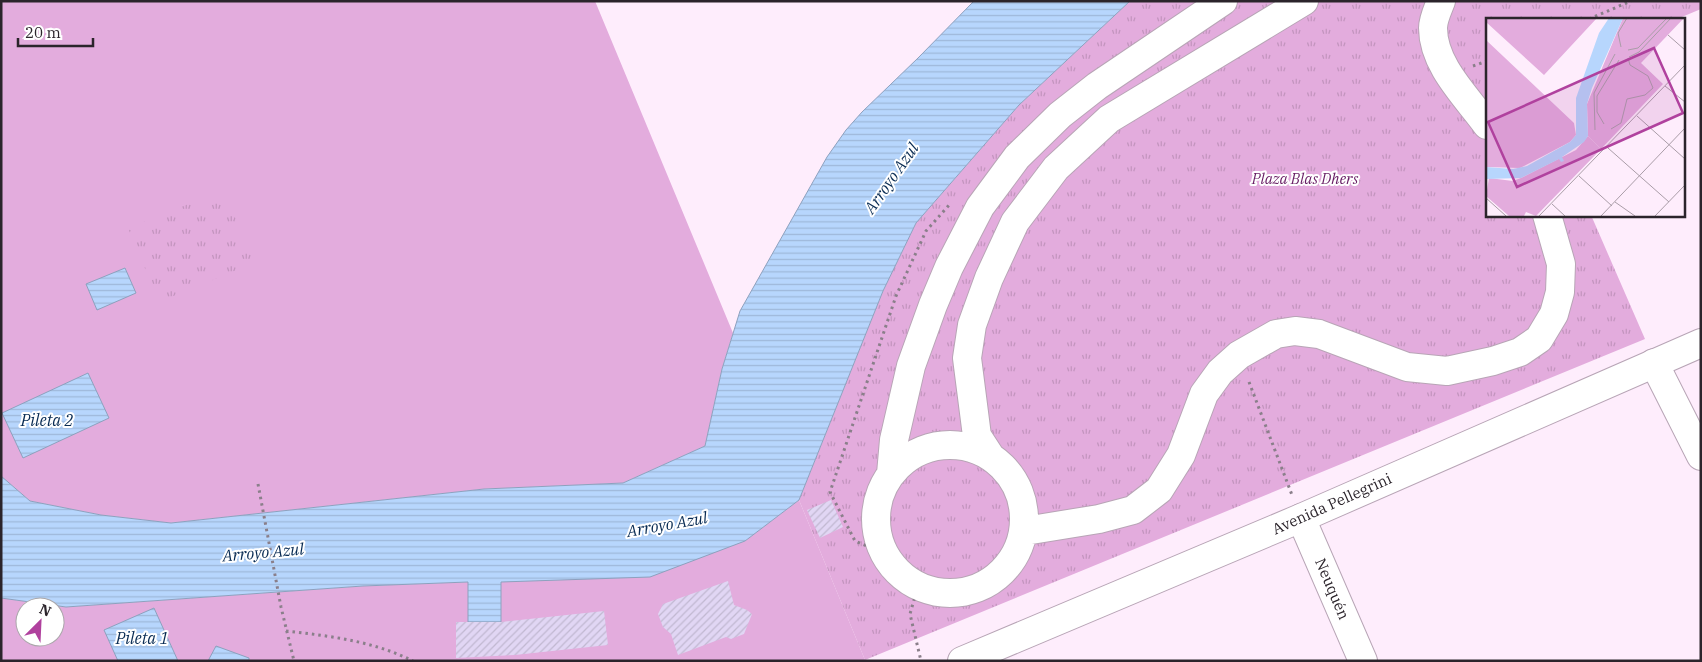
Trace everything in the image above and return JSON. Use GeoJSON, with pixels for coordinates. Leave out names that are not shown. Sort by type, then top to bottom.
{"type":"FeatureCollection","features":[{"type":"Feature","properties":{"kind":"street"},"geometry":{"type":"LineString","coordinates":[[891,474],[895,433],[911,366],[949,267],[980,207],[1017,157],[1060,115],[1097,86],[1223,1]]}},
{"type":"Feature","properties":{"kind":"street"},"geometry":{"type":"LineString","coordinates":[[990,456],[977,436],[967,358],[972,325],[989,278],[1015,222],[1056,168],[1109,118],[1304,1]]}},
{"type":"Feature","properties":{"kind":"street"},"geometry":{"type":"LineString","coordinates":[[1440,1],[1433,26],[1436,49],[1449,75],[1486,124]]}},
{"type":"Feature","properties":{"kind":"street"},"geometry":{"type":"LineString","coordinates":[[1025,531],[1099,520],[1133,510],[1159,490],[1181,455],[1204,394],[1220,372],[1239,355],[1276,334],[1295,331],[1319,334],[1407,367],[1447,371],[1520,352],[1539,339],[1554,314],[1560,292],[1561,264],[1547,216]]}},
{"type":"Feature","properties":{"kind":"street","name":"Avenida Pellegrini"},"geometry":{"type":"LineString","coordinates":[[962,661],[1301,518],[1701,343]]}},
{"type":"Feature","properties":{"kind":"street"},"geometry":{"type":"LineString","coordinates":[[1654,363],[1701,456]]}},
{"type":"Feature","properties":{"kind":"street"},"geometry":{"type":"LineString","coordinates":[[948,444],[970,447],[990,456],[1007,470],[1019,488],[1025,509],[1025,531],[1019,550],[1008,566],[994,580],[976,589],[957,593],[937,593],[904,578],[893,567],[884,553],[877,534],[876,512],[880,492],[891,474],[907,458],[927,448],[948,444]]}},
{"type":"Feature","properties":{"kind":"street","name":"Neuquén"},"geometry":{"type":"LineString","coordinates":[[1301,518],[1363,661]]}},
{"type":"Feature","properties":{"kind":"path"},"geometry":{"type":"LineString","coordinates":[[1591,18],[1631,1]]}},
{"type":"Feature","properties":{"kind":"path"},"geometry":{"type":"LineString","coordinates":[[1239,355],[1301,518]]}},
{"type":"Feature","properties":{"kind":"path"},"geometry":{"type":"LineString","coordinates":[[258,484],[281,607],[294,661]]}},
{"type":"Feature","properties":{"kind":"path"},"geometry":{"type":"LineString","coordinates":[[918,586],[910,614],[921,661]]}},
{"type":"Feature","properties":{"kind":"path"},"geometry":{"type":"LineString","coordinates":[[286,631],[356,640],[394,651],[413,661]]}},
{"type":"Feature","properties":{"kind":"green space"},"geometry":{"type":"Polygon","coordinates":[[[1,1],[595,1],[733,333],[722,369],[705,446],[623,483],[484,489],[171,523],[101,515],[30,501],[1,476],[1,1]]]}},
{"type":"Feature","properties":{"kind":"green space","name":"Plaza Blas Dhers"},"geometry":{"type":"Polygon","coordinates":[[[1130,1],[1701,1],[1701,9],[1679,18],[1486,18],[1486,216],[1591,216],[1645,339],[865,660],[799,500],[883,291],[916,223],[1019,105],[1130,1]]]}},
{"type":"Feature","properties":{"kind":"green space"},"geometry":{"type":"Polygon","coordinates":[[[224,190],[254,263],[159,302],[128,228],[224,190]]]}},
{"type":"Feature","properties":{"kind":"green space"},"geometry":{"type":"Polygon","coordinates":[[[799,500],[865,660],[1,661],[1,598],[15,600],[15,647],[65,647],[65,607],[363,586],[468,582],[745,541],[799,500]]]}},
{"type":"Feature","properties":{"kind":"water","name":"Arroyo Azul"},"geometry":{"type":"Polygon","coordinates":[[[974,1],[1130,1],[1019,105],[916,223],[883,291],[799,500],[745,541],[650,577],[501,582],[501,622],[468,622],[468,582],[363,586],[66,607],[65,597],[15,597],[15,600],[1,598],[1,476],[30,501],[101,515],[171,523],[484,489],[623,483],[705,446],[722,369],[740,311],[827,157],[846,130],[862,112],[974,1]]]}},
{"type":"Feature","properties":{"kind":"water"},"geometry":{"type":"Polygon","coordinates":[[[125,268],[136,293],[97,310],[86,284],[125,268]]]}},
{"type":"Feature","properties":{"kind":"water","name":"Pileta 2"},"geometry":{"type":"Polygon","coordinates":[[[88,373],[109,418],[23,458],[2,413],[88,373]]]}},
{"type":"Feature","properties":{"kind":"water","name":"Pileta 1"},"geometry":{"type":"Polygon","coordinates":[[[154,608],[178,661],[118,661],[104,630],[154,608]]]}},
{"type":"Feature","properties":{"kind":"water"},"geometry":{"type":"Polygon","coordinates":[[[216,646],[249,658],[249,661],[208,661],[216,646]]]}},
{"type":"Feature","properties":{"kind":"building"},"geometry":{"type":"Polygon","coordinates":[[[831,500],[843,527],[820,538],[807,510],[831,500]]]}},
{"type":"Feature","properties":{"kind":"building"},"geometry":{"type":"Polygon","coordinates":[[[728,581],[734,605],[752,614],[744,634],[731,639],[726,637],[678,655],[671,634],[663,627],[658,614],[663,604],[728,581]]]}},
{"type":"Feature","properties":{"kind":"building"},"geometry":{"type":"Polygon","coordinates":[[[604,611],[608,645],[515,655],[456,658],[456,622],[501,622],[604,611]]]}}]}
